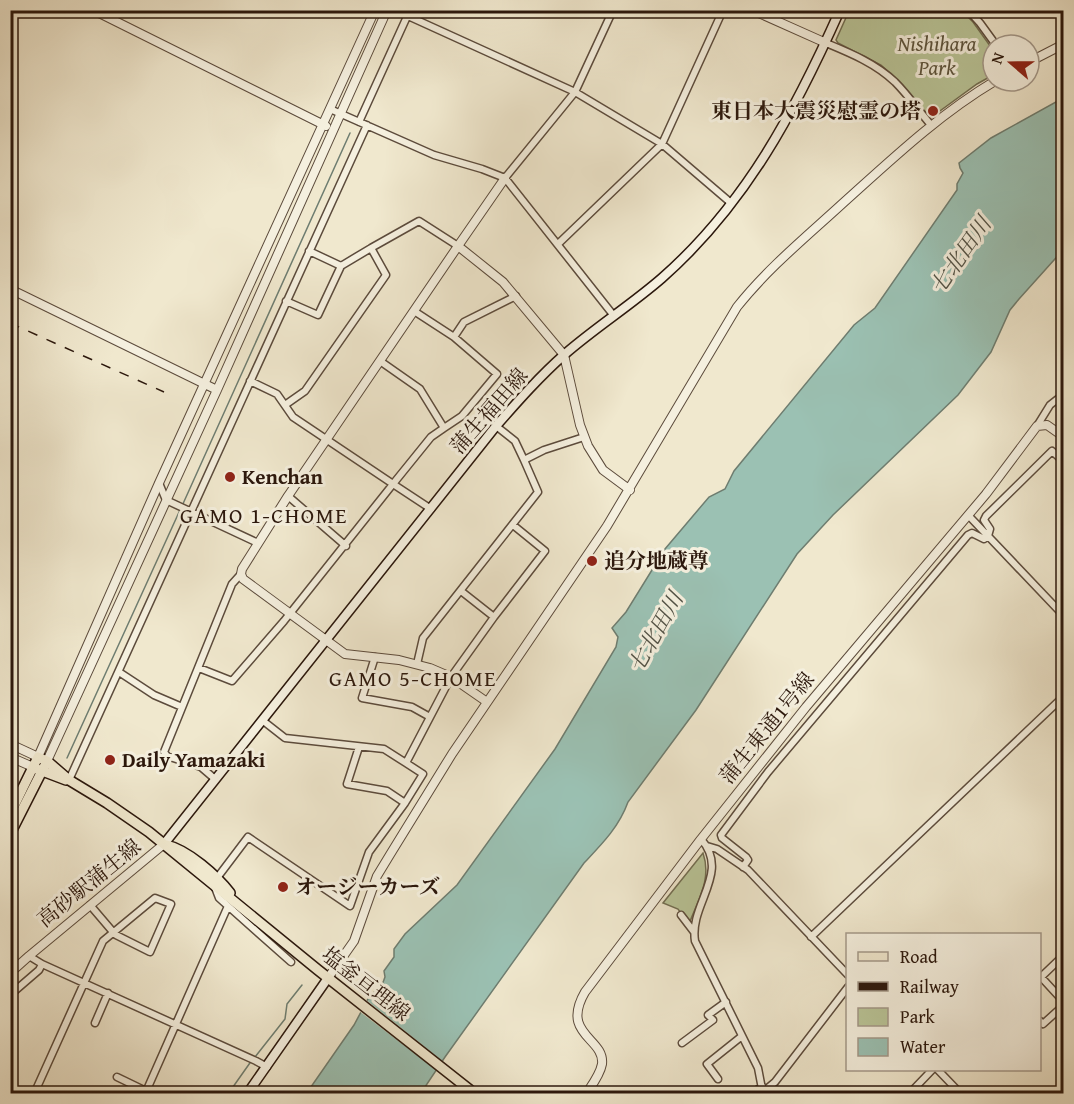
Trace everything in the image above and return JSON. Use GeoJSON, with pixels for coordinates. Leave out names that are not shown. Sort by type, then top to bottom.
{"type":"FeatureCollection","features":[{"type":"Feature","properties":{"kind":"main road","name":"蒲生福田線"},"geometry":{"type":"LineString","coordinates":[[164,844],[496,426],[525,393],[564,355],[668,272],[698,242],[731,203],[771,149],[788,120],[840,10]]}},
{"type":"Feature","properties":{"kind":"main road"},"geometry":{"type":"LineString","coordinates":[[10,834],[42,759]]}},
{"type":"Feature","properties":{"kind":"main road","name":"塩釜亘理線"},"geometry":{"type":"LineString","coordinates":[[42,759],[54,773],[107,803],[215,881]]}},
{"type":"Feature","properties":{"kind":"main road"},"geometry":{"type":"LineString","coordinates":[[38,769],[54,773]]}},
{"type":"Feature","properties":{"kind":"main road"},"geometry":{"type":"LineString","coordinates":[[10,814],[38,769]]}},
{"type":"Feature","properties":{"kind":"main road","name":"塩釜亘理線"},"geometry":{"type":"LineString","coordinates":[[164,844],[178,848],[205,869],[232,904],[474,1093]]}},
{"type":"Feature","properties":{"kind":"main road"},"geometry":{"type":"LineString","coordinates":[[247,1094],[331,980]]}},
{"type":"Feature","properties":{"kind":"street"},"geometry":{"type":"LineString","coordinates":[[93,10],[333,129]]}},
{"type":"Feature","properties":{"kind":"street"},"geometry":{"type":"LineString","coordinates":[[42,759],[159,483],[375,10]]}},
{"type":"Feature","properties":{"kind":"street"},"geometry":{"type":"LineString","coordinates":[[42,759],[217,390],[387,10]]}},
{"type":"Feature","properties":{"kind":"street"},"geometry":{"type":"LineString","coordinates":[[215,779],[201,767],[164,754],[232,584],[241,574],[288,496],[505,178],[575,92],[613,10]]}},
{"type":"Feature","properties":{"kind":"street"},"geometry":{"type":"LineString","coordinates":[[558,244],[662,144],[723,10]]}},
{"type":"Feature","properties":{"kind":"street"},"geometry":{"type":"LineString","coordinates":[[752,10],[861,59],[886,74],[931,125]]}},
{"type":"Feature","properties":{"kind":"street"},"geometry":{"type":"LineString","coordinates":[[968,10],[987,33]]}},
{"type":"Feature","properties":{"kind":"street"},"geometry":{"type":"LineString","coordinates":[[359,122],[409,13],[575,92],[662,144],[731,203]]}},
{"type":"Feature","properties":{"kind":"street"},"geometry":{"type":"LineString","coordinates":[[1041,56],[1064,44]]}},
{"type":"Feature","properties":{"kind":"street"},"geometry":{"type":"LineString","coordinates":[[331,980],[354,941],[381,870],[487,702],[582,565],[630,489],[722,331],[748,293],[931,125],[981,90]]}},
{"type":"Feature","properties":{"kind":"street"},"geometry":{"type":"LineString","coordinates":[[330,109],[434,155],[505,178],[614,316]]}},
{"type":"Feature","properties":{"kind":"street"},"geometry":{"type":"LineString","coordinates":[[66,779],[119,672],[189,511],[366,125]]}},
{"type":"Feature","properties":{"kind":"street"},"geometry":{"type":"LineString","coordinates":[[286,301],[318,315],[341,266],[418,221],[486,267],[516,296],[564,355],[584,437],[596,462],[603,470],[630,489]]}},
{"type":"Feature","properties":{"kind":"street"},"geometry":{"type":"LineString","coordinates":[[285,405],[305,392],[386,275],[371,248]]}},
{"type":"Feature","properties":{"kind":"street"},"geometry":{"type":"LineString","coordinates":[[309,251],[341,266]]}},
{"type":"Feature","properties":{"kind":"street"},"geometry":{"type":"LineString","coordinates":[[10,289],[217,390]]}},
{"type":"Feature","properties":{"kind":"street"},"geometry":{"type":"LineString","coordinates":[[454,337],[464,322],[516,296]]}},
{"type":"Feature","properties":{"kind":"street"},"geometry":{"type":"LineString","coordinates":[[238,308],[251,314]]}},
{"type":"Feature","properties":{"kind":"street"},"geometry":{"type":"LineString","coordinates":[[199,668],[232,681],[346,546],[431,437],[462,416],[497,374],[454,337],[414,311]]}},
{"type":"Feature","properties":{"kind":"street"},"geometry":{"type":"LineString","coordinates":[[380,361],[420,389],[444,428]]}},
{"type":"Feature","properties":{"kind":"street"},"geometry":{"type":"LineString","coordinates":[[250,381],[277,394],[293,417],[431,508]]}},
{"type":"Feature","properties":{"kind":"street"},"geometry":{"type":"LineString","coordinates":[[1037,426],[1050,405],[1064,394]]}},
{"type":"Feature","properties":{"kind":"street"},"geometry":{"type":"LineString","coordinates":[[1037,426],[1047,425],[1064,437]]}},
{"type":"Feature","properties":{"kind":"street"},"geometry":{"type":"LineString","coordinates":[[417,664],[423,638],[538,492],[514,441],[496,426]]}},
{"type":"Feature","properties":{"kind":"street","name":"蒲生東通1号線"},"geometry":{"type":"LineString","coordinates":[[586,1094],[595,1080],[602,1061],[599,1051],[584,1035],[579,1025],[579,1002],[636,922],[700,839],[806,707],[968,515],[1037,426]]}},
{"type":"Feature","properties":{"kind":"street"},"geometry":{"type":"LineString","coordinates":[[524,460],[544,450],[584,437]]}},
{"type":"Feature","properties":{"kind":"street"},"geometry":{"type":"LineString","coordinates":[[743,867],[748,860],[722,838],[723,831],[821,708],[968,535],[972,533],[984,539],[988,536],[990,529],[984,520],[1006,495],[1052,451],[1064,462]]}},
{"type":"Feature","properties":{"kind":"street"},"geometry":{"type":"LineString","coordinates":[[159,483],[166,500],[258,543]]}},
{"type":"Feature","properties":{"kind":"street"},"geometry":{"type":"LineString","coordinates":[[288,496],[346,546]]}},
{"type":"Feature","properties":{"kind":"street"},"geometry":{"type":"LineString","coordinates":[[968,515],[1064,616]]}},
{"type":"Feature","properties":{"kind":"street"},"geometry":{"type":"LineString","coordinates":[[406,763],[451,677],[545,550],[513,525]]}},
{"type":"Feature","properties":{"kind":"street"},"geometry":{"type":"LineString","coordinates":[[241,574],[243,579],[345,654],[417,664],[451,677],[487,702]]}},
{"type":"Feature","properties":{"kind":"street"},"geometry":{"type":"LineString","coordinates":[[461,591],[494,617]]}},
{"type":"Feature","properties":{"kind":"street"},"geometry":{"type":"LineString","coordinates":[[375,657],[362,698],[412,707],[430,717]]}},
{"type":"Feature","properties":{"kind":"street"},"geometry":{"type":"LineString","coordinates":[[119,672],[154,695],[182,707]]}},
{"type":"Feature","properties":{"kind":"street"},"geometry":{"type":"LineString","coordinates":[[811,937],[1064,696]]}},
{"type":"Feature","properties":{"kind":"street"},"geometry":{"type":"LineString","coordinates":[[215,881],[248,837],[350,906],[369,852],[423,774],[384,749],[285,738],[262,720]]}},
{"type":"Feature","properties":{"kind":"street"},"geometry":{"type":"LineString","coordinates":[[10,744],[42,759]]}},
{"type":"Feature","properties":{"kind":"street"},"geometry":{"type":"LineString","coordinates":[[358,747],[347,784],[387,791],[405,803]]}},
{"type":"Feature","properties":{"kind":"street"},"geometry":{"type":"LineString","coordinates":[[10,757],[38,769]]}},
{"type":"Feature","properties":{"kind":"street"},"geometry":{"type":"LineString","coordinates":[[700,839],[707,846],[717,849],[743,867],[846,973]]}},
{"type":"Feature","properties":{"kind":"street","name":"高砂駅蒲生線"},"geometry":{"type":"LineString","coordinates":[[10,973],[164,844]]}},
{"type":"Feature","properties":{"kind":"street"},"geometry":{"type":"LineString","coordinates":[[694,932],[698,910],[711,878],[712,866],[707,846]]}},
{"type":"Feature","properties":{"kind":"street"},"geometry":{"type":"LineString","coordinates":[[34,1094],[103,941],[113,932],[154,898],[171,904],[150,952],[116,935],[113,932],[90,905]]}},
{"type":"Feature","properties":{"kind":"street"},"geometry":{"type":"LineString","coordinates":[[117,1077],[145,1092],[232,904],[291,962]]}},
{"type":"Feature","properties":{"kind":"street"},"geometry":{"type":"LineString","coordinates":[[681,915],[694,932],[702,957],[758,1068],[763,1091]]}},
{"type":"Feature","properties":{"kind":"street"},"geometry":{"type":"LineString","coordinates":[[1041,976],[1064,955]]}},
{"type":"Feature","properties":{"kind":"street"},"geometry":{"type":"LineString","coordinates":[[29,956],[267,1067]]}},
{"type":"Feature","properties":{"kind":"street"},"geometry":{"type":"LineString","coordinates":[[10,995],[39,970],[42,964]]}},
{"type":"Feature","properties":{"kind":"street"},"geometry":{"type":"LineString","coordinates":[[1041,978],[1064,1003],[1043,1024],[1041,1022]]}},
{"type":"Feature","properties":{"kind":"street"},"geometry":{"type":"LineString","coordinates":[[752,1094],[763,1091],[775,1082],[846,990]]}},
{"type":"Feature","properties":{"kind":"street"},"geometry":{"type":"LineString","coordinates":[[95,1023],[108,993]]}},
{"type":"Feature","properties":{"kind":"street"},"geometry":{"type":"LineString","coordinates":[[682,1043],[712,1020],[708,1015],[726,1002]]}},
{"type":"Feature","properties":{"kind":"street"},"geometry":{"type":"LineString","coordinates":[[718,1079],[707,1064],[742,1036]]}},
{"type":"Feature","properties":{"kind":"street"},"geometry":{"type":"LineString","coordinates":[[909,1094],[931,1071]]}},
{"type":"Feature","properties":{"kind":"street"},"geometry":{"type":"LineString","coordinates":[[942,1071],[961,1094]]}},
{"type":"Feature","properties":{"kind":"green space","name":"Nishihara Park"},"geometry":{"type":"Polygon","coordinates":[[[849,11],[962,11],[981,33],[981,82],[933,116],[928,115],[881,65],[836,40],[849,11]]]}},
{"type":"Feature","properties":{"kind":"green space"},"geometry":{"type":"Polygon","coordinates":[[[703,853],[705,881],[689,924],[678,909],[663,903],[703,853]]]}},
{"type":"Feature","properties":{"kind":"water","name":"七北田川"},"geometry":{"type":"Polygon","coordinates":[[[1063,98],[1063,250],[1010,310],[991,352],[958,395],[833,515],[797,554],[696,710],[628,802],[615,827],[584,863],[421,1093],[306,1094],[354,1025],[369,997],[382,985],[385,977],[384,971],[394,957],[394,949],[405,934],[457,885],[555,749],[616,647],[618,637],[612,628],[626,612],[665,549],[709,497],[725,489],[734,471],[854,325],[875,308],[957,190],[957,184],[963,173],[959,163],[991,138],[1063,98]]]}},
{"type":"Feature","properties":{"kind":"pier"},"geometry":{"type":"Polygon","coordinates":[[[365,999],[445,1063],[439,1072],[359,1011],[365,999]]]}},
{"type":"Feature","properties":{"kind":"waterway"},"geometry":{"type":"LineString","coordinates":[[182,506],[350,133]]}},
{"type":"Feature","properties":{"kind":"waterway"},"geometry":{"type":"LineString","coordinates":[[67,758],[180,510]]}},
{"type":"Feature","properties":{"kind":"waterway"},"geometry":{"type":"LineString","coordinates":[[255,1057],[285,1019],[287,1004],[302,985]]}},
{"type":"Feature","properties":{"kind":"waterway"},"geometry":{"type":"LineString","coordinates":[[228,1094],[252,1060]]}},
{"type":"Feature","properties":{"kind":"railway"},"geometry":{"type":"LineString","coordinates":[[10,323],[164,392]]}},
{"type":"Feature","properties":{"kind":"place","name":"東日本大震災慰霊の塔"},"geometry":{"type":"Point","coordinates":[933,111]}},
{"type":"Feature","properties":{"kind":"place","name":"Kenchan"},"geometry":{"type":"Point","coordinates":[230,477]}},
{"type":"Feature","properties":{"kind":"place","name":"追分地蔵尊"},"geometry":{"type":"Point","coordinates":[592,561]}},
{"type":"Feature","properties":{"kind":"place","name":"Daily Yamazaki"},"geometry":{"type":"Point","coordinates":[110,760]}},
{"type":"Feature","properties":{"kind":"place","name":"オージーカーズ"},"geometry":{"type":"Point","coordinates":[283,887]}},
{"type":"Feature","properties":{"kind":"district","name":"GAMO 1-CHOME"},"geometry":{"type":"Point","coordinates":[264,515]}},
{"type":"Feature","properties":{"kind":"district","name":"GAMO 5-CHOME"},"geometry":{"type":"Point","coordinates":[413,678]}}]}
